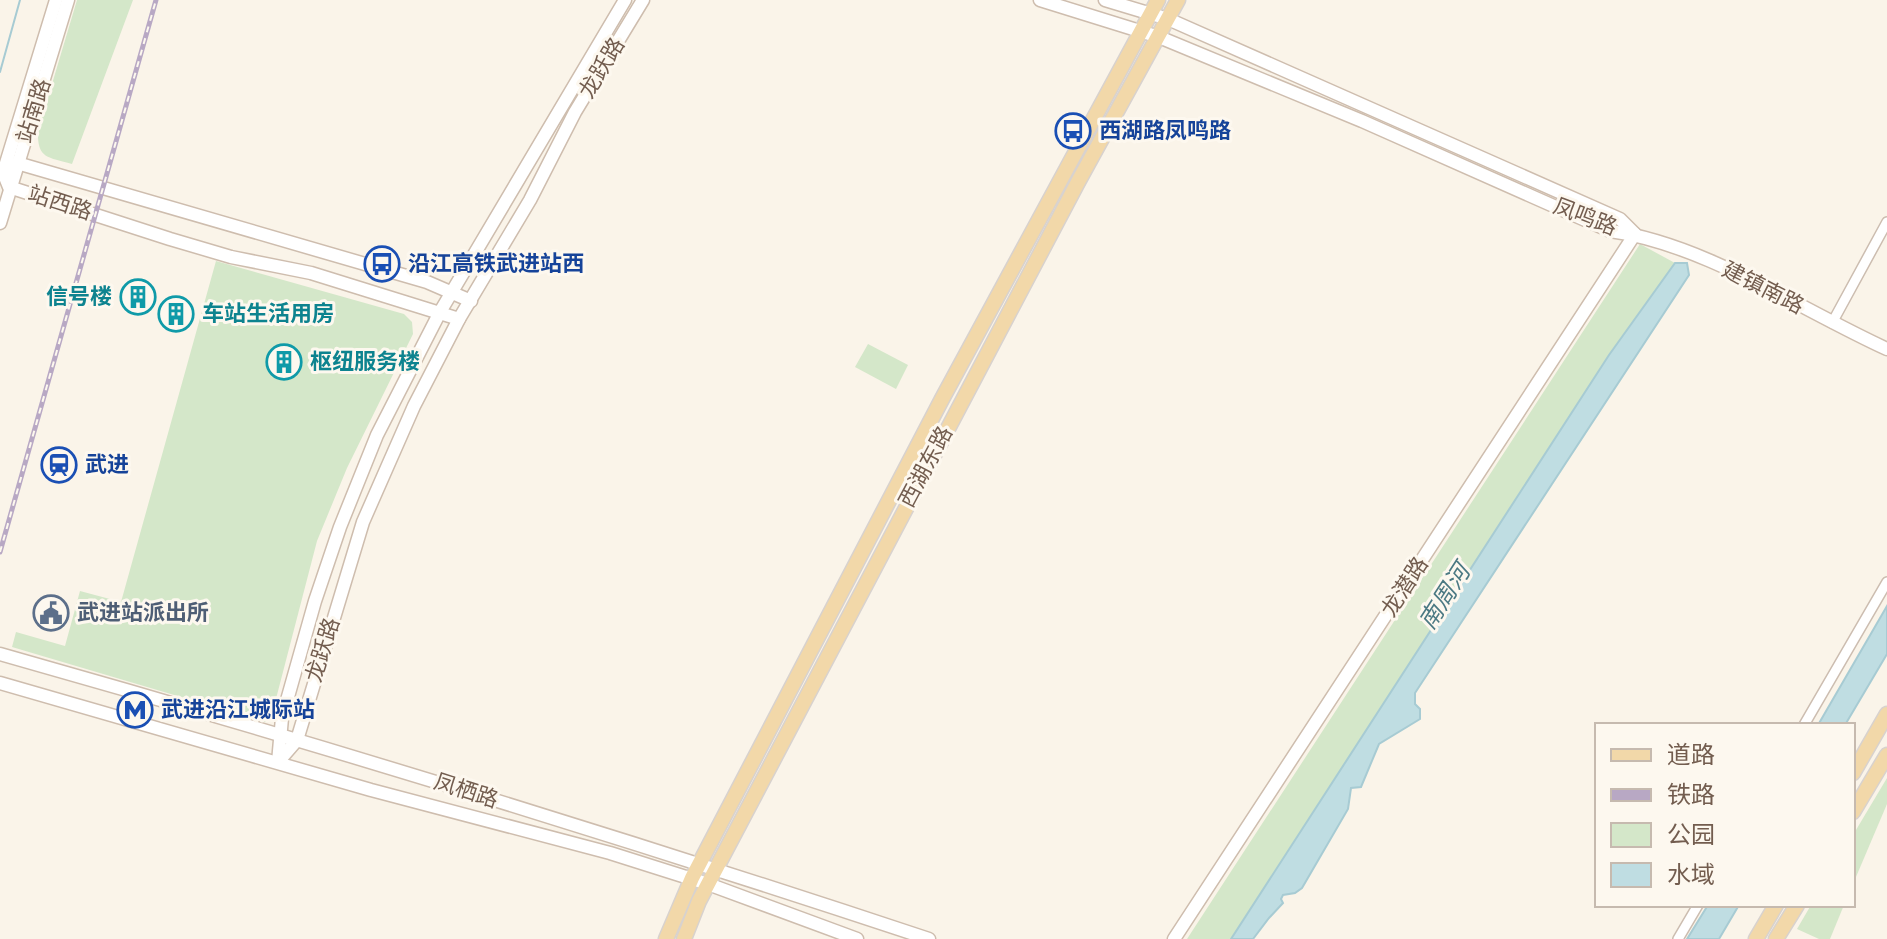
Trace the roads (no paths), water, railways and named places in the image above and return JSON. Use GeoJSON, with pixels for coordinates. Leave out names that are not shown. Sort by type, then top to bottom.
{"type":"FeatureCollection","features":[{"type":"Feature","properties":{"kind":"main road","name":"西湖东路"},"geometry":{"type":"LineString","coordinates":[[684,939],[708,884],[1073,190],[1178,0]]}},
{"type":"Feature","properties":{"kind":"main road","name":"西湖东路"},"geometry":{"type":"LineString","coordinates":[[666,939],[692,878],[942,399],[1154,7]]}},
{"type":"Feature","properties":{"kind":"main road"},"geometry":{"type":"LineString","coordinates":[[1855,770],[1887,714]]}},
{"type":"Feature","properties":{"kind":"main road"},"geometry":{"type":"LineString","coordinates":[[1855,809],[1887,755]]}},
{"type":"Feature","properties":{"kind":"main road"},"geometry":{"type":"LineString","coordinates":[[1756,939],[1775,907]]}},
{"type":"Feature","properties":{"kind":"main road"},"geometry":{"type":"LineString","coordinates":[[1776,939],[1796,907]]}},
{"type":"Feature","properties":{"kind":"street","name":"站南路"},"geometry":{"type":"LineString","coordinates":[[0,223],[4,180],[56,0]]}},
{"type":"Feature","properties":{"kind":"street","name":"站南路"},"geometry":{"type":"LineString","coordinates":[[17,163],[68,0]]}},
{"type":"Feature","properties":{"kind":"street","name":"龙跃路"},"geometry":{"type":"LineString","coordinates":[[278,762],[279,734],[315,601],[340,527],[377,435],[440,312],[625,0]]}},
{"type":"Feature","properties":{"kind":"street","name":"龙跃路"},"geometry":{"type":"LineString","coordinates":[[278,762],[297,740],[363,522],[414,406],[459,319],[530,200],[575,112],[643,0]]}},
{"type":"Feature","properties":{"kind":"street","name":"凤鸣路"},"geometry":{"type":"LineString","coordinates":[[1040,0],[1142,30],[1362,121],[1610,231],[1635,234]]}},
{"type":"Feature","properties":{"kind":"street","name":"凤鸣路"},"geometry":{"type":"LineString","coordinates":[[1105,0],[1154,7],[1168,19],[1620,219],[1635,234]]}},
{"type":"Feature","properties":{"kind":"street","name":"站西路"},"geometry":{"type":"LineString","coordinates":[[459,319],[311,273],[231,257],[170,239],[4,180],[17,163],[427,282],[471,301]]}},
{"type":"Feature","properties":{"kind":"street"},"geometry":{"type":"LineString","coordinates":[[1832,323],[1887,222]]}},
{"type":"Feature","properties":{"kind":"street","name":"建镇南路"},"geometry":{"type":"LineString","coordinates":[[1635,234],[1725,268],[1887,349]]}},
{"type":"Feature","properties":{"kind":"street","name":"龙潜路"},"geometry":{"type":"LineString","coordinates":[[1174,939],[1635,234]]}},
{"type":"Feature","properties":{"kind":"street"},"geometry":{"type":"LineString","coordinates":[[1805,723],[1887,582]]}},
{"type":"Feature","properties":{"kind":"street","name":"凤栖路"},"geometry":{"type":"LineString","coordinates":[[0,654],[279,734],[701,863],[929,939]]}},
{"type":"Feature","properties":{"kind":"street","name":"凤栖路"},"geometry":{"type":"LineString","coordinates":[[0,683],[386,794],[610,853],[692,878],[857,939]]}},
{"type":"Feature","properties":{"kind":"street"},"geometry":{"type":"LineString","coordinates":[[1678,939],[1697,907]]}},
{"type":"Feature","properties":{"kind":"water"},"geometry":{"type":"Polygon","coordinates":[[[1675,263],[1687,263],[1689,275],[1415,693],[1420,719],[1379,744],[1361,787],[1351,788],[1348,809],[1302,888],[1283,895],[1283,903],[1253,939],[1231,939],[1609,355],[1675,263]]]}},
{"type":"Feature","properties":{"kind":"water"},"geometry":{"type":"Polygon","coordinates":[[[1887,606],[1887,654],[1846,723],[1819,723],[1887,606]]]}},
{"type":"Feature","properties":{"kind":"water"},"geometry":{"type":"Polygon","coordinates":[[[1707,907],[1738,907],[1719,939],[1687,939],[1707,907]]]}},
{"type":"Feature","properties":{"kind":"waterway"},"geometry":{"type":"LineString","coordinates":[[0,72],[20,0]]}},
{"type":"Feature","properties":{"kind":"railway"},"geometry":{"type":"LineString","coordinates":[[0,552],[156,0]]}},
{"type":"Feature","properties":{"kind":"place","name":"西湖路凤鸣路"},"geometry":{"type":"Point","coordinates":[1073,131]}},
{"type":"Feature","properties":{"kind":"place","name":"沿江高铁武进站西"},"geometry":{"type":"Point","coordinates":[382,264]}},
{"type":"Feature","properties":{"kind":"place","name":"信号楼"},"geometry":{"type":"Point","coordinates":[138,297]}},
{"type":"Feature","properties":{"kind":"place","name":"车站生活用房"},"geometry":{"type":"Point","coordinates":[176,314]}},
{"type":"Feature","properties":{"kind":"place","name":"枢纽服务楼"},"geometry":{"type":"Point","coordinates":[284,362]}},
{"type":"Feature","properties":{"kind":"place","name":"武进"},"geometry":{"type":"Point","coordinates":[59,465]}},
{"type":"Feature","properties":{"kind":"place","name":"武进站派出所"},"geometry":{"type":"Point","coordinates":[51,613]}},
{"type":"Feature","properties":{"kind":"place","name":"武进沿江城际站"},"geometry":{"type":"Point","coordinates":[135,710]}},
{"type":"Feature","properties":{"kind":"water label","name":"南周河"},"geometry":{"type":"Point","coordinates":[1445,597]}}]}
